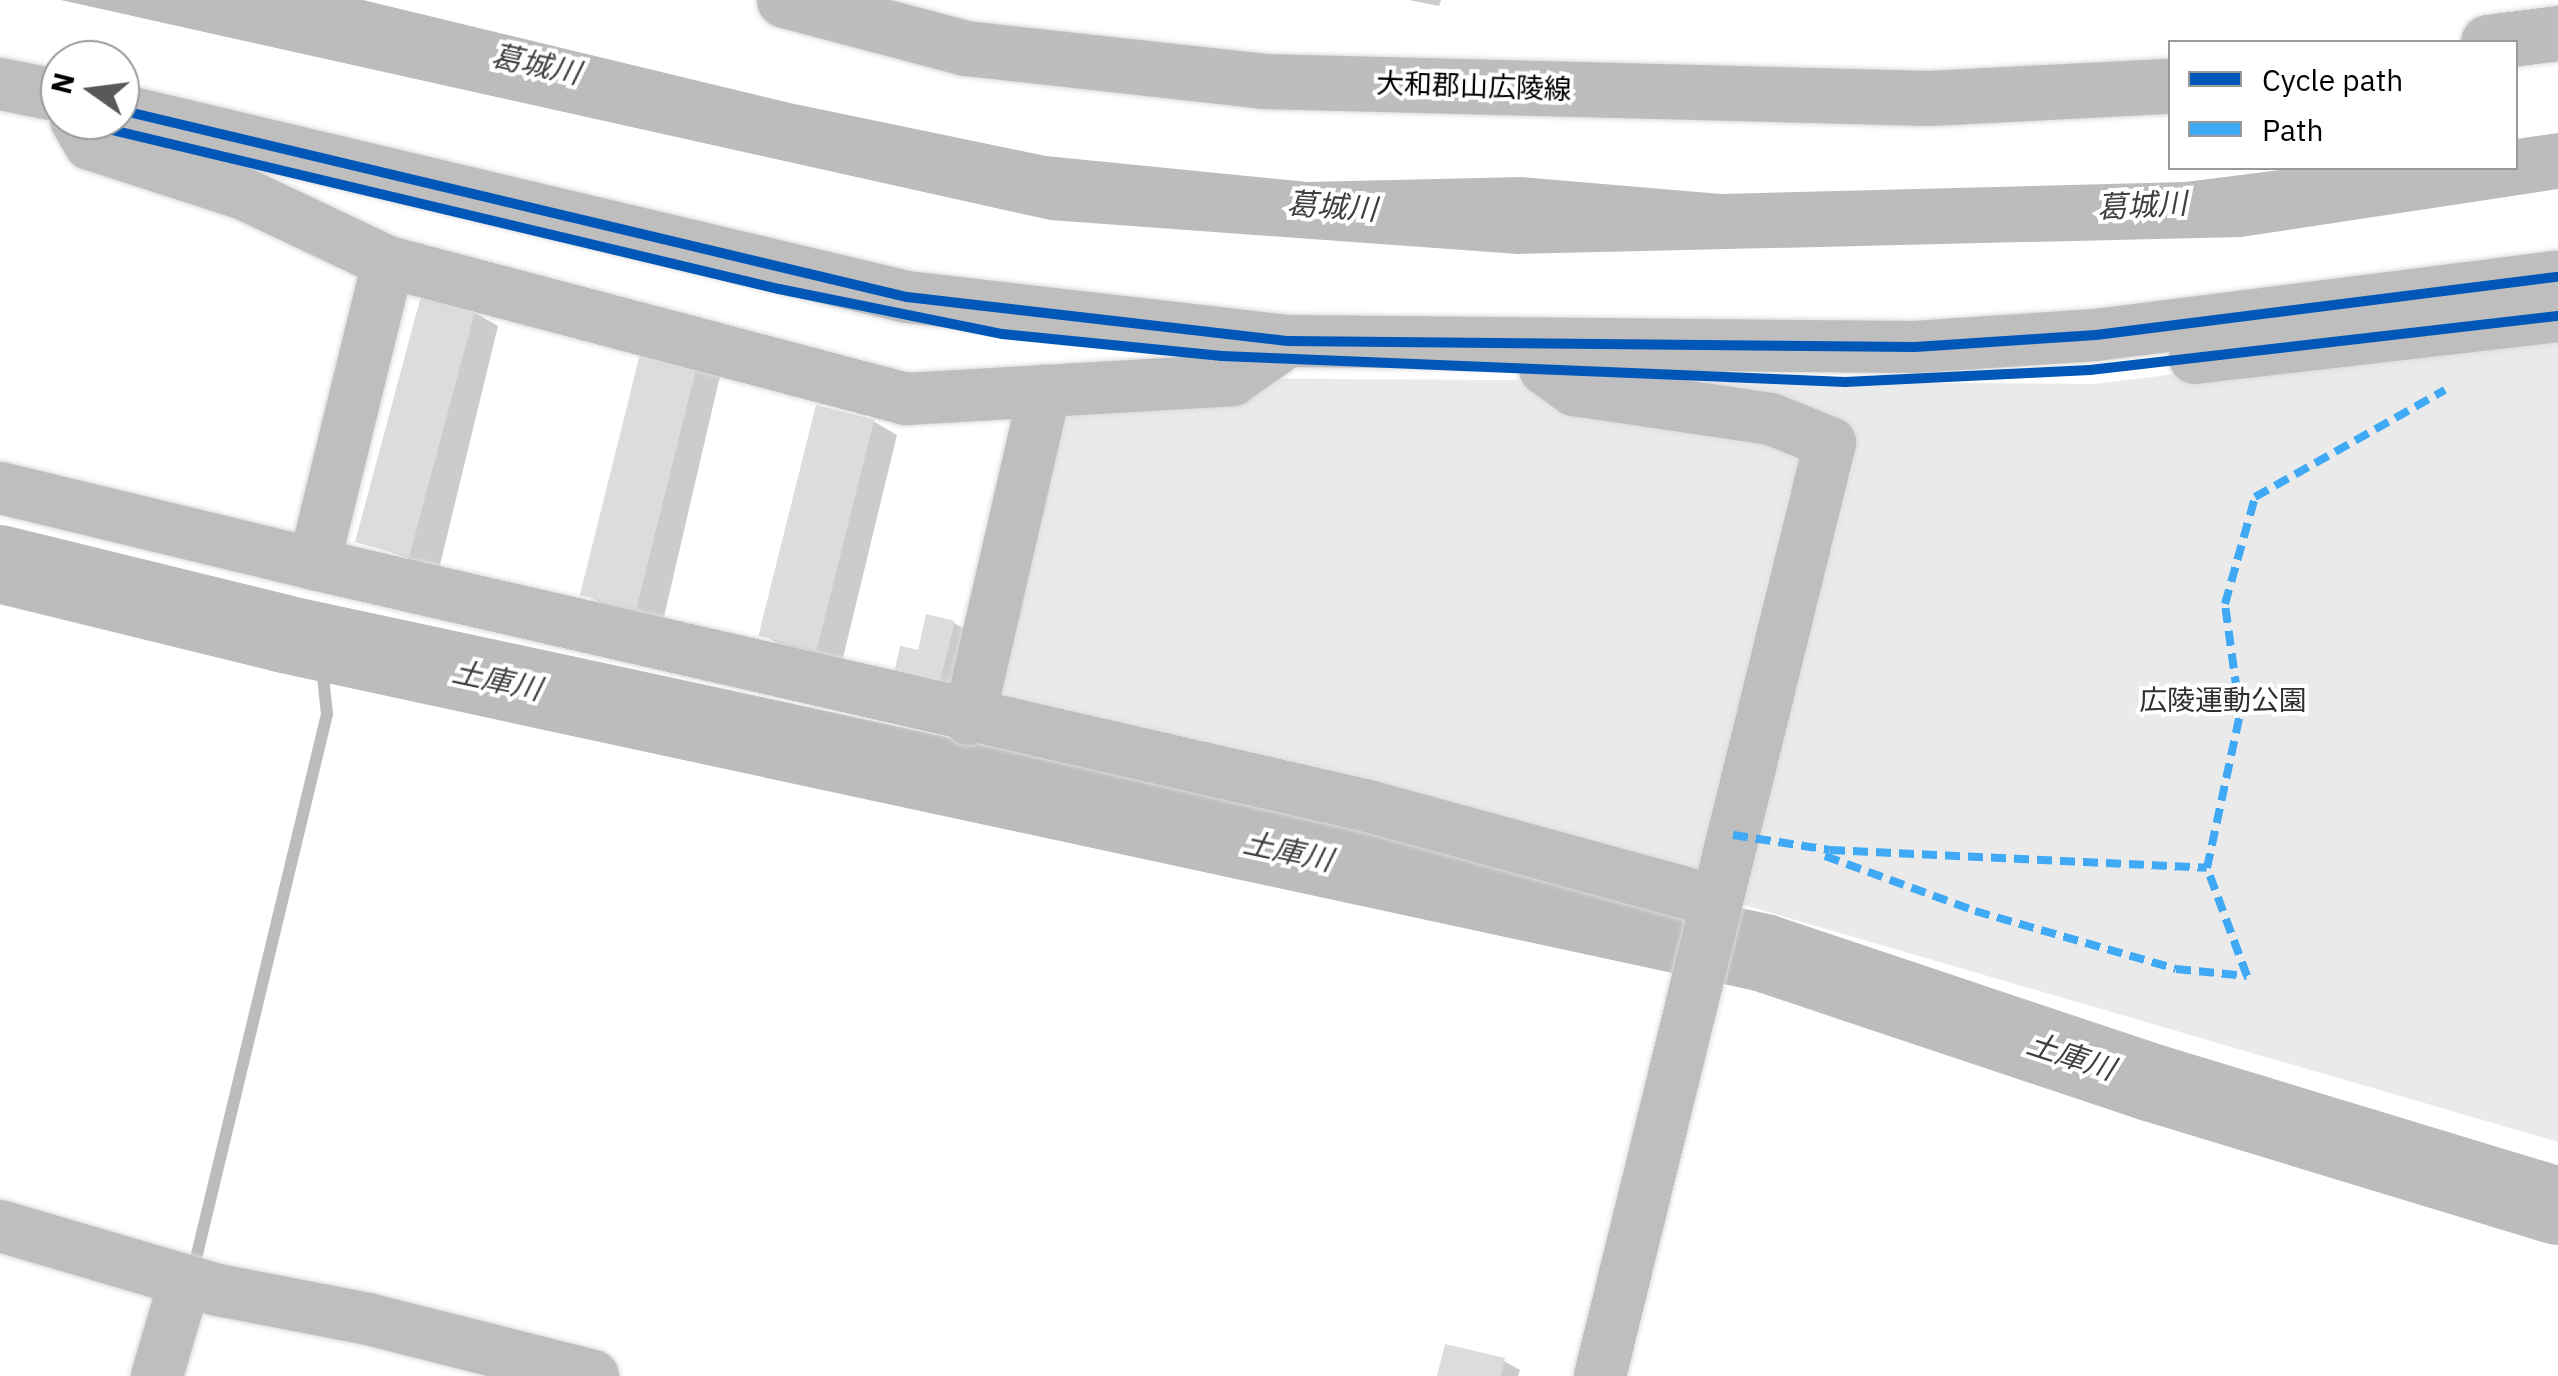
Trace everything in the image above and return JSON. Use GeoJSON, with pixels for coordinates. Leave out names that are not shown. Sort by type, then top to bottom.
{"type":"FeatureCollection","features":[{"type":"Feature","properties":{"kind":"main road","name":"大和郡山広陵線"},"geometry":{"type":"LineString","coordinates":[[784,0],[966,48],[1262,80],[1929,98],[2168,86]]}},
{"type":"Feature","properties":{"kind":"main road"},"geometry":{"type":"LineString","coordinates":[[2504,40],[2558,33]]}},
{"type":"Feature","properties":{"kind":"street"},"geometry":{"type":"LineString","coordinates":[[0,84],[40,92]]}},
{"type":"Feature","properties":{"kind":"street"},"geometry":{"type":"LineString","coordinates":[[140,115],[907,297],[1288,341],[1845,382],[2090,370],[2558,316]]}},
{"type":"Feature","properties":{"kind":"street"},"geometry":{"type":"LineString","coordinates":[[88,140],[90,144],[244,194],[388,262],[906,399],[1232,380],[1288,341]]}},
{"type":"Feature","properties":{"kind":"street"},"geometry":{"type":"LineString","coordinates":[[314,564],[388,262]]}},
{"type":"Feature","properties":{"kind":"street"},"geometry":{"type":"LineString","coordinates":[[1543,357],[2006,341],[2558,277]]}},
{"type":"Feature","properties":{"kind":"street"},"geometry":{"type":"LineString","coordinates":[[1543,357],[1574,390],[1771,420],[1830,443],[1691,992],[1600,1376]]}},
{"type":"Feature","properties":{"kind":"street"},"geometry":{"type":"LineString","coordinates":[[969,719],[1046,390]]}},
{"type":"Feature","properties":{"kind":"street"},"geometry":{"type":"LineString","coordinates":[[0,488],[969,719],[1368,806],[1715,900]]}},
{"type":"Feature","properties":{"kind":"street"},"geometry":{"type":"LineString","coordinates":[[0,1226],[202,1285],[368,1318],[594,1376]]}},
{"type":"Feature","properties":{"kind":"street"},"geometry":{"type":"LineString","coordinates":[[157,1376],[202,1285]]}},
{"type":"Feature","properties":{"kind":"green space","name":"広陵運動公園"},"geometry":{"type":"Polygon","coordinates":[[[2558,327],[2558,1142],[1713,896],[956,743],[1025,377],[2094,384],[2558,327]]]}},
{"type":"Feature","properties":{"kind":"water","name":"葛城川"},"geometry":{"type":"Polygon","coordinates":[[[61,0],[363,0],[790,103],[1046,156],[1308,182],[1521,177],[1721,194],[2185,182],[2280,170],[2518,170],[2518,139],[2558,133],[2558,189],[2241,237],[1518,254],[1050,220],[61,0]]]}},
{"type":"Feature","properties":{"kind":"building"},"geometry":{"type":"Polygon","coordinates":[[[421,296],[475,310],[409,557],[355,542],[421,296]]]}},
{"type":"Feature","properties":{"kind":"building"},"geometry":{"type":"Polygon","coordinates":[[[642,346],[698,360],[636,609],[580,595],[642,346]]]}},
{"type":"Feature","properties":{"kind":"building"},"geometry":{"type":"Polygon","coordinates":[[[816,405],[874,420],[817,650],[758,636],[816,405]]]}},
{"type":"Feature","properties":{"kind":"building"},"geometry":{"type":"Polygon","coordinates":[[[926,614],[955,621],[939,685],[894,673],[900,646],[918,650],[926,614]]]}},
{"type":"Feature","properties":{"kind":"building"},"geometry":{"type":"Polygon","coordinates":[[[1445,1344],[1505,1358],[1501,1376],[1437,1376],[1445,1344]]]}},
{"type":"Feature","properties":{"kind":"waterway","name":"土庫川"},"geometry":{"type":"LineString","coordinates":[[0,564],[284,634],[1764,953],[2153,1083],[2558,1206]]}},
{"type":"Feature","properties":{"kind":"waterway"},"geometry":{"type":"LineString","coordinates":[[193,1271],[327,714],[322,667],[284,634]]}},
{"type":"Feature","properties":{"kind":"marked path"},"geometry":{"type":"LineString","coordinates":[[1733,835],[1830,850],[2207,868],[2240,714],[2225,604],[2255,497],[2445,390]]}},
{"type":"Feature","properties":{"kind":"marked path"},"geometry":{"type":"LineString","coordinates":[[1825,856],[1975,911],[2176,969],[2247,976],[2207,868]]}},
{"type":"Feature","properties":{"kind":"cycle path"},"geometry":{"type":"LineString","coordinates":[[140,115],[907,297],[1288,341],[1915,347],[2096,335],[2558,277]]}},
{"type":"Feature","properties":{"kind":"cycle path"},"geometry":{"type":"LineString","coordinates":[[140,137],[779,289],[1002,334],[1222,356],[1845,382],[2090,370],[2558,316]]}}]}
